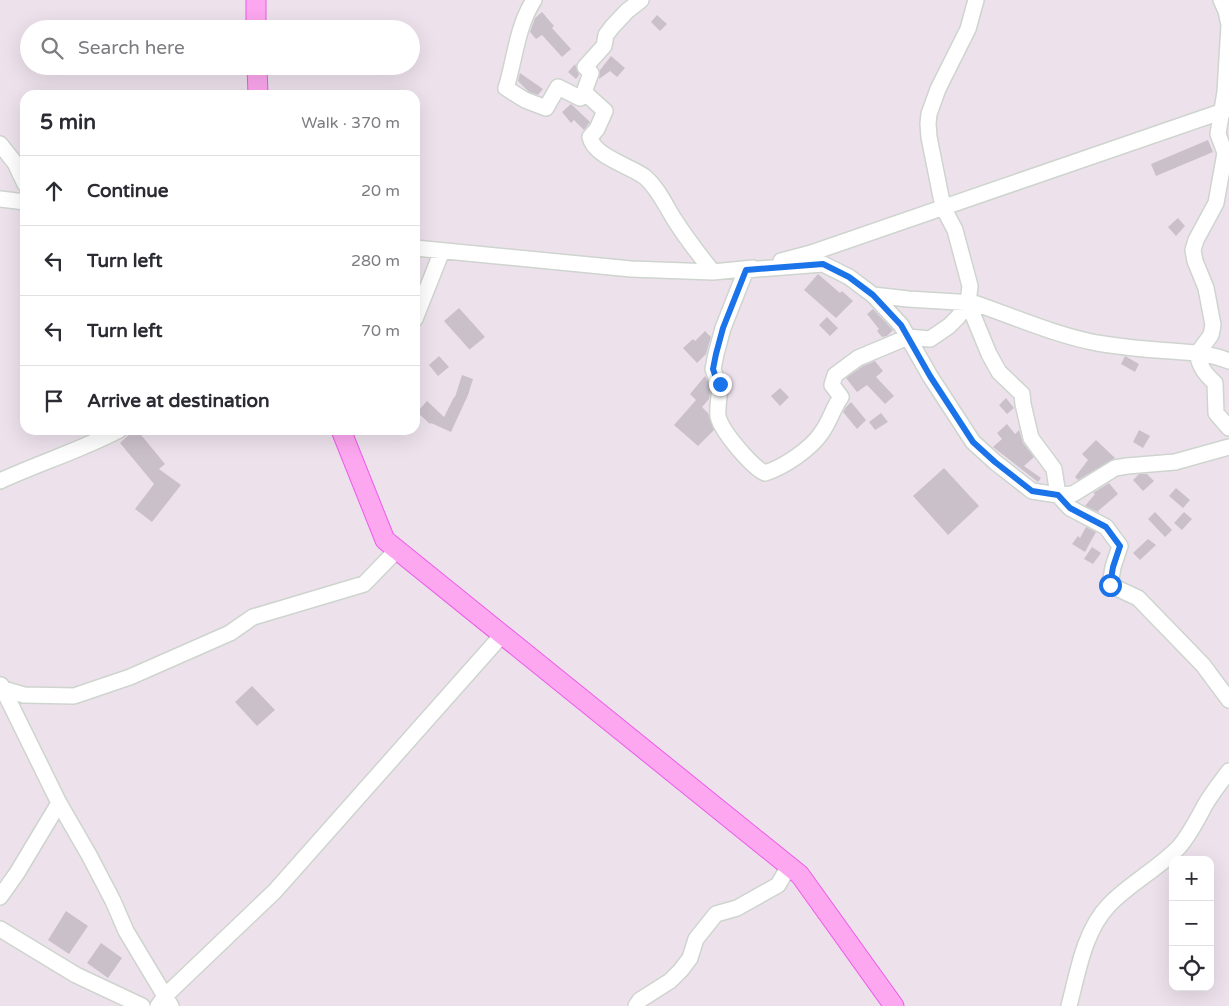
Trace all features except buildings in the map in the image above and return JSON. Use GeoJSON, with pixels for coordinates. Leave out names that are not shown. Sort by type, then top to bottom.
{"type":"FeatureCollection","features":[{"type":"Feature","properties":{"kind":"main road"},"geometry":{"type":"LineString","coordinates":[[256,0],[256,20]]}},
{"type":"Feature","properties":{"kind":"main road"},"geometry":{"type":"LineString","coordinates":[[257,75],[258,90]]}},
{"type":"Feature","properties":{"kind":"main road"},"geometry":{"type":"LineString","coordinates":[[346,435],[385,540],[800,875],[894,1006]]}},
{"type":"Feature","properties":{"kind":"street"},"geometry":{"type":"LineString","coordinates":[[534,0],[525,17],[513,55],[513,63],[506,88],[525,100],[546,108],[558,87],[580,98],[591,73],[585,67],[604,46],[606,35],[612,27],[627,11],[642,0]]}},
{"type":"Feature","properties":{"kind":"street"},"geometry":{"type":"LineString","coordinates":[[746,270],[723,328],[713,369],[720,384],[718,417],[734,444],[758,470],[765,473],[772,471],[806,450],[823,431],[834,407],[841,397],[832,385],[835,375],[858,358],[908,336],[930,338],[949,326],[968,303],[970,286],[955,230],[943,207],[929,137],[929,114],[945,72],[968,29],[976,0]]}},
{"type":"Feature","properties":{"kind":"street"},"geometry":{"type":"LineString","coordinates":[[1221,0],[1226,11],[1228,25],[1225,92],[1227,112],[1218,134],[1225,153],[1216,203],[1196,240],[1193,250],[1195,261],[1206,288],[1213,325],[1211,335],[1197,354],[1199,364],[1205,374],[1216,383],[1216,413],[1229,428]]}},
{"type":"Feature","properties":{"kind":"street"},"geometry":{"type":"LineString","coordinates":[[584,92],[605,111],[597,129],[590,137],[591,140],[598,149],[612,160],[631,168],[645,177],[653,186],[690,244],[713,272]]}},
{"type":"Feature","properties":{"kind":"street"},"geometry":{"type":"LineString","coordinates":[[746,270],[811,252],[1227,112]]}},
{"type":"Feature","properties":{"kind":"street"},"geometry":{"type":"LineString","coordinates":[[0,144],[15,163],[20,174]]}},
{"type":"Feature","properties":{"kind":"street"},"geometry":{"type":"LineString","coordinates":[[0,199],[20,201]]}},
{"type":"Feature","properties":{"kind":"street"},"geometry":{"type":"LineString","coordinates":[[420,249],[630,269],[713,272],[823,264],[849,277],[873,295],[901,325],[930,376],[973,442],[1032,491],[1058,495],[1073,494],[1115,468],[1175,462],[1229,447]]}},
{"type":"Feature","properties":{"kind":"street"},"geometry":{"type":"LineString","coordinates":[[420,306],[442,251]]}},
{"type":"Feature","properties":{"kind":"street"},"geometry":{"type":"LineString","coordinates":[[873,295],[974,303],[1062,335],[1088,341],[1221,357],[1229,361]]}},
{"type":"Feature","properties":{"kind":"street"},"geometry":{"type":"LineString","coordinates":[[968,303],[989,354],[999,372],[1022,394],[1022,404],[1031,438],[1054,469],[1058,495],[1070,508],[1106,527],[1120,546],[1113,567],[1110,585],[1138,598],[1203,665],[1229,700]]}},
{"type":"Feature","properties":{"kind":"street"},"geometry":{"type":"LineString","coordinates":[[0,481],[109,435]]}},
{"type":"Feature","properties":{"kind":"street"},"geometry":{"type":"LineString","coordinates":[[1,687],[24,695],[74,696],[130,677],[230,634],[253,617],[364,584],[397,550]]}},
{"type":"Feature","properties":{"kind":"street"},"geometry":{"type":"LineString","coordinates":[[1,687],[58,803],[89,855],[164,1003],[275,891],[502,635]]}},
{"type":"Feature","properties":{"kind":"street"},"geometry":{"type":"LineString","coordinates":[[1068,1006],[1082,957],[1096,920],[1109,905],[1161,864],[1178,848],[1190,834],[1206,805],[1229,771]]}},
{"type":"Feature","properties":{"kind":"street"},"geometry":{"type":"LineString","coordinates":[[0,897],[17,873],[58,803]]}},
{"type":"Feature","properties":{"kind":"street"},"geometry":{"type":"LineString","coordinates":[[636,1006],[640,1000],[670,981],[681,970],[690,958],[696,940],[716,914],[737,908],[778,885],[789,866]]}},
{"type":"Feature","properties":{"kind":"street"},"geometry":{"type":"LineString","coordinates":[[0,929],[76,975],[142,1006]]}},
{"type":"Feature","properties":{"kind":"route"},"geometry":{"type":"LineString","coordinates":[[720,384],[713,369],[716,354],[723,328],[746,270],[823,264],[849,277],[873,295],[901,325],[930,376],[973,442],[1021,484],[1032,491],[1058,495],[1070,508],[1106,527],[1120,546],[1113,567],[1110,585]]}}]}
